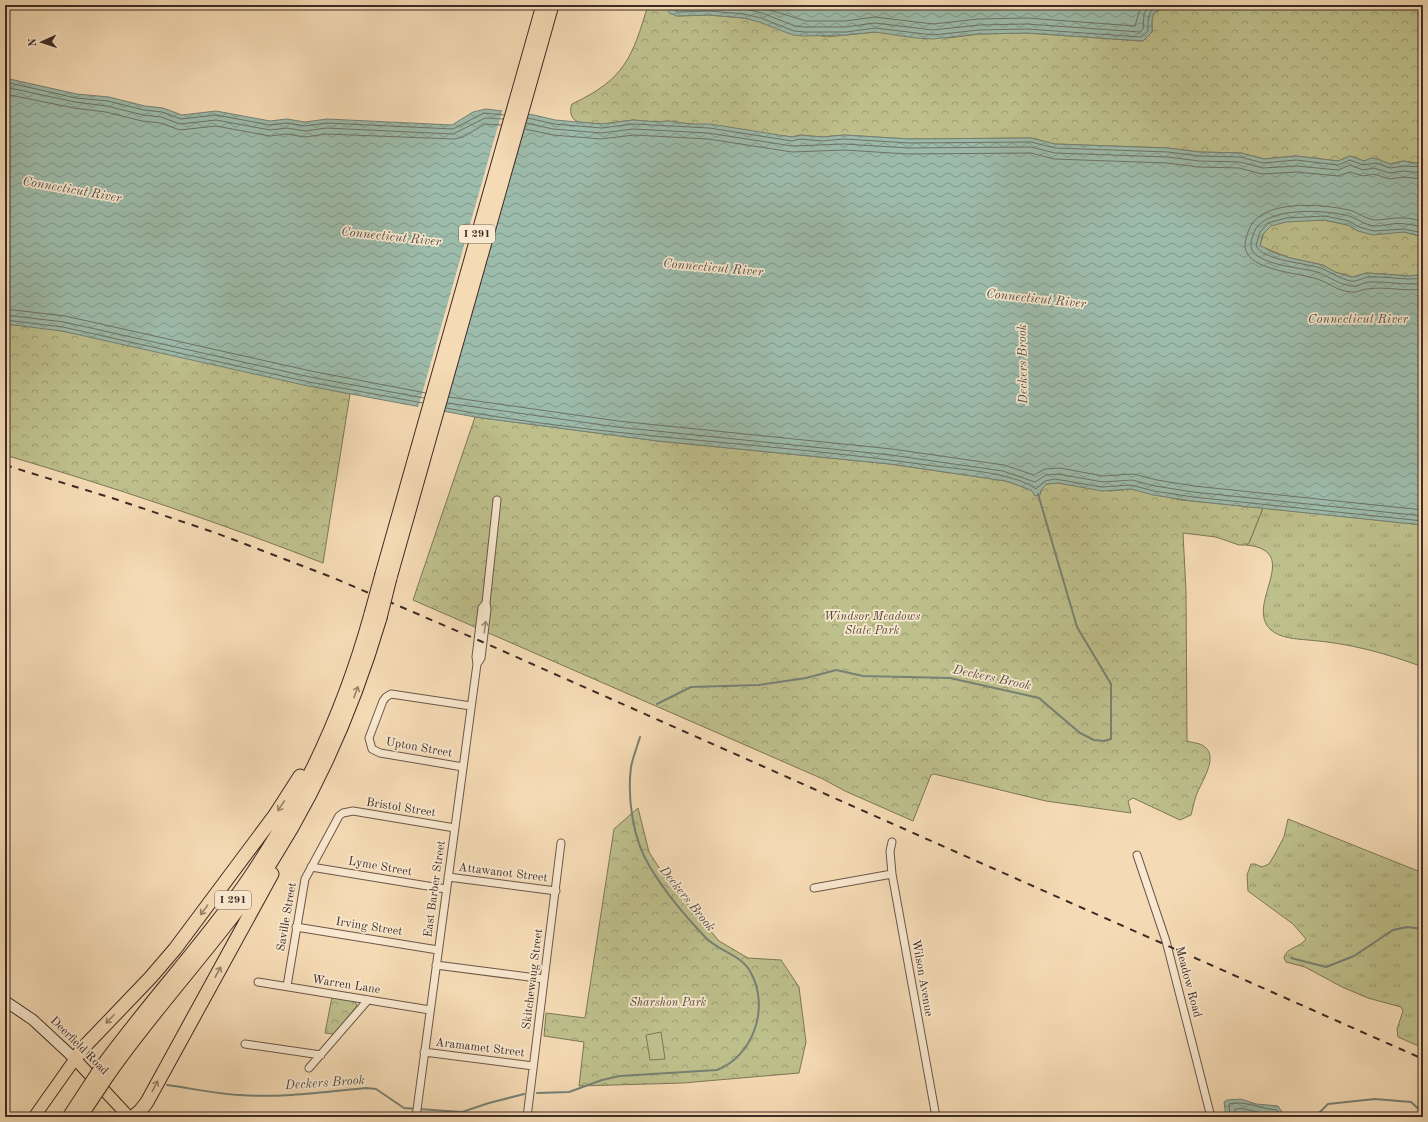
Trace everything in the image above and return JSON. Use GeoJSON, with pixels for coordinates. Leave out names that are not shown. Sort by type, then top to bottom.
{"type":"FeatureCollection","features":[{"type":"Feature","properties":{"kind":"highway","name":"I 291"},"geometry":{"type":"LineString","coordinates":[[80,1117],[104,1072],[246,898],[274,857],[312,792],[335,744],[354,697],[420,451],[543,14],[552,5]]}},
{"type":"Feature","properties":{"kind":"highway","name":"I 291"},"geometry":{"type":"LineString","coordinates":[[69,1117],[228,907],[252,873],[292,809],[319,756],[338,713],[375,616]]}},
{"type":"Feature","properties":{"kind":"highway"},"geometry":{"type":"LineString","coordinates":[[75,1059],[84,1047],[157,971],[186,936],[281,806],[338,713]]}},
{"type":"Feature","properties":{"kind":"highway"},"geometry":{"type":"LineString","coordinates":[[133,1117],[147,1102],[299,825],[312,792]]}},
{"type":"Feature","properties":{"kind":"main road"},"geometry":{"type":"LineString","coordinates":[[34,1117],[75,1059]]}},
{"type":"Feature","properties":{"kind":"main road","name":"Deerfield Road"},"geometry":{"type":"LineString","coordinates":[[75,1059],[130,1117]]}},
{"type":"Feature","properties":{"kind":"street","name":"East Barber Street"},"geometry":{"type":"LineString","coordinates":[[417,1111],[471,706],[477,664],[481,658],[497,500]]}},
{"type":"Feature","properties":{"kind":"street","name":"Upton Street"},"geometry":{"type":"LineString","coordinates":[[463,767],[380,753],[372,750],[369,738],[380,706],[386,697],[397,694],[471,706]]}},
{"type":"Feature","properties":{"kind":"street","name":"Bristol Street"},"geometry":{"type":"LineString","coordinates":[[343,813],[353,811],[455,828]]}},
{"type":"Feature","properties":{"kind":"street","name":"Saville Street"},"geometry":{"type":"LineString","coordinates":[[287,986],[304,879],[336,820],[343,813]]}},
{"type":"Feature","properties":{"kind":"street","name":"Wilson Avenue"},"geometry":{"type":"LineString","coordinates":[[892,842],[890,851],[892,874],[936,1117]]}},
{"type":"Feature","properties":{"kind":"street","name":"Skitchewaug Street"},"geometry":{"type":"LineString","coordinates":[[527,1117],[561,843]]}},
{"type":"Feature","properties":{"kind":"street","name":"Meadow Road"},"geometry":{"type":"LineString","coordinates":[[1138,855],[1167,946],[1212,1117]]}},
{"type":"Feature","properties":{"kind":"street","name":"Lyme Street"},"geometry":{"type":"LineString","coordinates":[[310,867],[446,889]]}},
{"type":"Feature","properties":{"kind":"street"},"geometry":{"type":"LineString","coordinates":[[814,888],[892,874]]}},
{"type":"Feature","properties":{"kind":"street","name":"Attawanot Street"},"geometry":{"type":"LineString","coordinates":[[448,877],[556,891]]}},
{"type":"Feature","properties":{"kind":"street","name":"Irving Street"},"geometry":{"type":"LineString","coordinates":[[296,927],[438,950]]}},
{"type":"Feature","properties":{"kind":"street"},"geometry":{"type":"LineString","coordinates":[[436,965],[544,979]]}},
{"type":"Feature","properties":{"kind":"street","name":"Warren Lane"},"geometry":{"type":"LineString","coordinates":[[258,982],[430,1010]]}},
{"type":"Feature","properties":{"kind":"street"},"geometry":{"type":"LineString","coordinates":[[309,1068],[368,1000]]}},
{"type":"Feature","properties":{"kind":"street","name":"Deerfield Road"},"geometry":{"type":"LineString","coordinates":[[5,1001],[33,1020],[75,1059]]}},
{"type":"Feature","properties":{"kind":"street"},"geometry":{"type":"LineString","coordinates":[[245,1044],[321,1055]]}},
{"type":"Feature","properties":{"kind":"street","name":"Aramamet Street"},"geometry":{"type":"LineString","coordinates":[[424,1052],[533,1066]]}},
{"type":"Feature","properties":{"kind":"green space"},"geometry":{"type":"Polygon","coordinates":[[[648,5],[668,5],[677,16],[709,15],[744,18],[826,37],[875,32],[948,38],[979,34],[1027,33],[1143,41],[1152,32],[1152,20],[1154,13],[1167,5],[1423,5],[1423,164],[1403,161],[1390,164],[1377,159],[1364,161],[1350,156],[1338,161],[1296,156],[1264,159],[1241,153],[1199,152],[1168,148],[1055,144],[1031,138],[909,139],[844,135],[822,137],[800,135],[792,137],[668,121],[657,122],[633,120],[602,124],[577,122],[571,114],[572,104],[590,95],[604,85],[615,76],[624,65],[637,39],[648,5]]]}},
{"type":"Feature","properties":{"kind":"green space"},"geometry":{"type":"Polygon","coordinates":[[[1324,220],[1348,225],[1358,231],[1404,232],[1423,237],[1423,274],[1411,276],[1367,273],[1353,277],[1335,272],[1323,265],[1290,258],[1260,246],[1263,235],[1270,226],[1288,221],[1324,220]]]}},
{"type":"Feature","properties":{"kind":"green space"},"geometry":{"type":"Polygon","coordinates":[[[5,324],[46,328],[83,335],[350,394],[323,563],[244,533],[165,506],[5,455],[5,324]]]}},
{"type":"Feature","properties":{"kind":"green space","name":"Windsor Meadows State Park"},"geometry":{"type":"Polygon","coordinates":[[[475,417],[658,441],[890,464],[1006,481],[1040,495],[1041,490],[1047,484],[1058,483],[1110,491],[1131,489],[1181,500],[1263,508],[1249,543],[1246,545],[1239,545],[1216,537],[1183,533],[1186,591],[1187,741],[1205,747],[1209,752],[1210,758],[1207,771],[1196,796],[1191,815],[1180,820],[1133,798],[1128,801],[1131,813],[1046,801],[934,774],[931,775],[913,821],[845,791],[823,779],[413,600],[475,417]]]}},
{"type":"Feature","properties":{"kind":"green space"},"geometry":{"type":"Polygon","coordinates":[[[1263,508],[1423,525],[1423,667],[1367,649],[1323,641],[1288,638],[1271,630],[1264,619],[1264,607],[1272,568],[1271,557],[1263,549],[1246,545],[1249,543],[1263,508]]]}},
{"type":"Feature","properties":{"kind":"green space","name":"Sharshon Park"},"geometry":{"type":"Polygon","coordinates":[[[638,808],[649,852],[665,877],[719,941],[748,958],[781,960],[799,987],[806,1042],[799,1073],[683,1083],[579,1086],[584,1042],[544,1036],[546,1013],[585,1018],[614,829],[638,808]]]}},
{"type":"Feature","properties":{"kind":"green space"},"geometry":{"type":"Polygon","coordinates":[[[1288,819],[1423,873],[1423,1048],[1398,1037],[1397,1029],[1403,1011],[1401,1007],[1368,998],[1342,987],[1305,967],[1286,962],[1284,958],[1285,954],[1306,939],[1293,924],[1248,891],[1247,875],[1251,864],[1262,867],[1269,864],[1284,837],[1288,819]]]}},
{"type":"Feature","properties":{"kind":"green space"},"geometry":{"type":"Polygon","coordinates":[[[332,997],[355,1001],[357,1006],[334,1034],[325,1033],[332,997]]]}},
{"type":"Feature","properties":{"kind":"green space"},"geometry":{"type":"Polygon","coordinates":[[[661,1032],[665,1059],[650,1060],[646,1035],[661,1032]]]}},
{"type":"Feature","properties":{"kind":"water"},"geometry":{"type":"Polygon","coordinates":[[[668,5],[1167,5],[1154,13],[1152,20],[1152,32],[1143,41],[1027,33],[979,34],[933,39],[875,32],[846,35],[804,36],[793,35],[744,18],[709,15],[677,16],[669,13],[668,5]]]}},
{"type":"Feature","properties":{"kind":"water","name":"Connecticut River"},"geometry":{"type":"Polygon","coordinates":[[[5,78],[77,94],[109,97],[145,106],[163,108],[182,115],[216,111],[270,121],[287,119],[305,122],[327,119],[452,125],[473,112],[486,109],[534,115],[555,120],[602,124],[633,120],[710,124],[792,137],[800,135],[822,137],[844,135],[909,139],[1031,138],[1055,144],[1168,148],[1199,152],[1241,153],[1264,159],[1296,156],[1338,161],[1350,156],[1364,161],[1371,158],[1377,159],[1390,164],[1403,161],[1423,164],[1423,237],[1404,232],[1373,235],[1358,231],[1348,225],[1324,220],[1286,222],[1271,226],[1263,234],[1260,245],[1272,252],[1290,258],[1323,265],[1335,272],[1352,277],[1367,273],[1411,276],[1423,274],[1423,525],[1192,501],[1153,495],[1131,489],[1102,491],[1058,483],[1047,484],[1041,490],[1040,495],[1035,496],[1031,490],[1006,481],[890,464],[658,441],[475,417],[308,386],[62,331],[5,324],[5,78]]]}},
{"type":"Feature","properties":{"kind":"water"},"geometry":{"type":"Polygon","coordinates":[[[1241,1099],[1256,1104],[1278,1106],[1285,1117],[1226,1117],[1224,1102],[1227,1100],[1241,1099]]]}},
{"type":"Feature","properties":{"kind":"pier"},"geometry":{"type":"Polygon","coordinates":[[[503,108],[518,111],[442,413],[418,408],[503,108]]]}},
{"type":"Feature","properties":{"kind":"waterway","name":"Deckers Brook"},"geometry":{"type":"LineString","coordinates":[[657,704],[691,687],[759,685],[806,678],[836,670],[863,676],[950,678],[1039,698],[1080,733],[1094,740],[1104,741],[1111,739],[1111,684],[1077,627],[1038,494]]}},
{"type":"Feature","properties":{"kind":"waterway","name":"Deckers Brook"},"geometry":{"type":"LineString","coordinates":[[537,1093],[569,1092],[602,1080],[620,1076],[717,1070],[730,1063],[740,1054],[749,1042],[755,1029],[759,1001],[751,973],[742,962],[712,943],[691,922],[656,876],[644,856],[639,844],[635,832],[631,805],[630,779],[631,767],[640,737]]}},
{"type":"Feature","properties":{"kind":"waterway"},"geometry":{"type":"LineString","coordinates":[[1291,958],[1326,967],[1354,956],[1393,930],[1407,927],[1423,929]]}},
{"type":"Feature","properties":{"kind":"waterway","name":"Deckers Brook"},"geometry":{"type":"LineString","coordinates":[[167,1085],[221,1093],[256,1096],[303,1094],[366,1088],[376,1089],[404,1108],[462,1112],[524,1094]]}},
{"type":"Feature","properties":{"kind":"waterway"},"geometry":{"type":"LineString","coordinates":[[1315,1117],[1328,1104],[1375,1099],[1411,1102],[1423,1113]]}},
{"type":"Feature","properties":{"kind":"waterway","name":"Deckers Brook"},"geometry":{"type":"LineString","coordinates":[[109,1117],[110,1112]]}},
{"type":"Feature","properties":{"kind":"railway"},"geometry":{"type":"LineString","coordinates":[[5,465],[115,499],[216,533],[334,578],[478,640],[1423,1059]]}}]}
